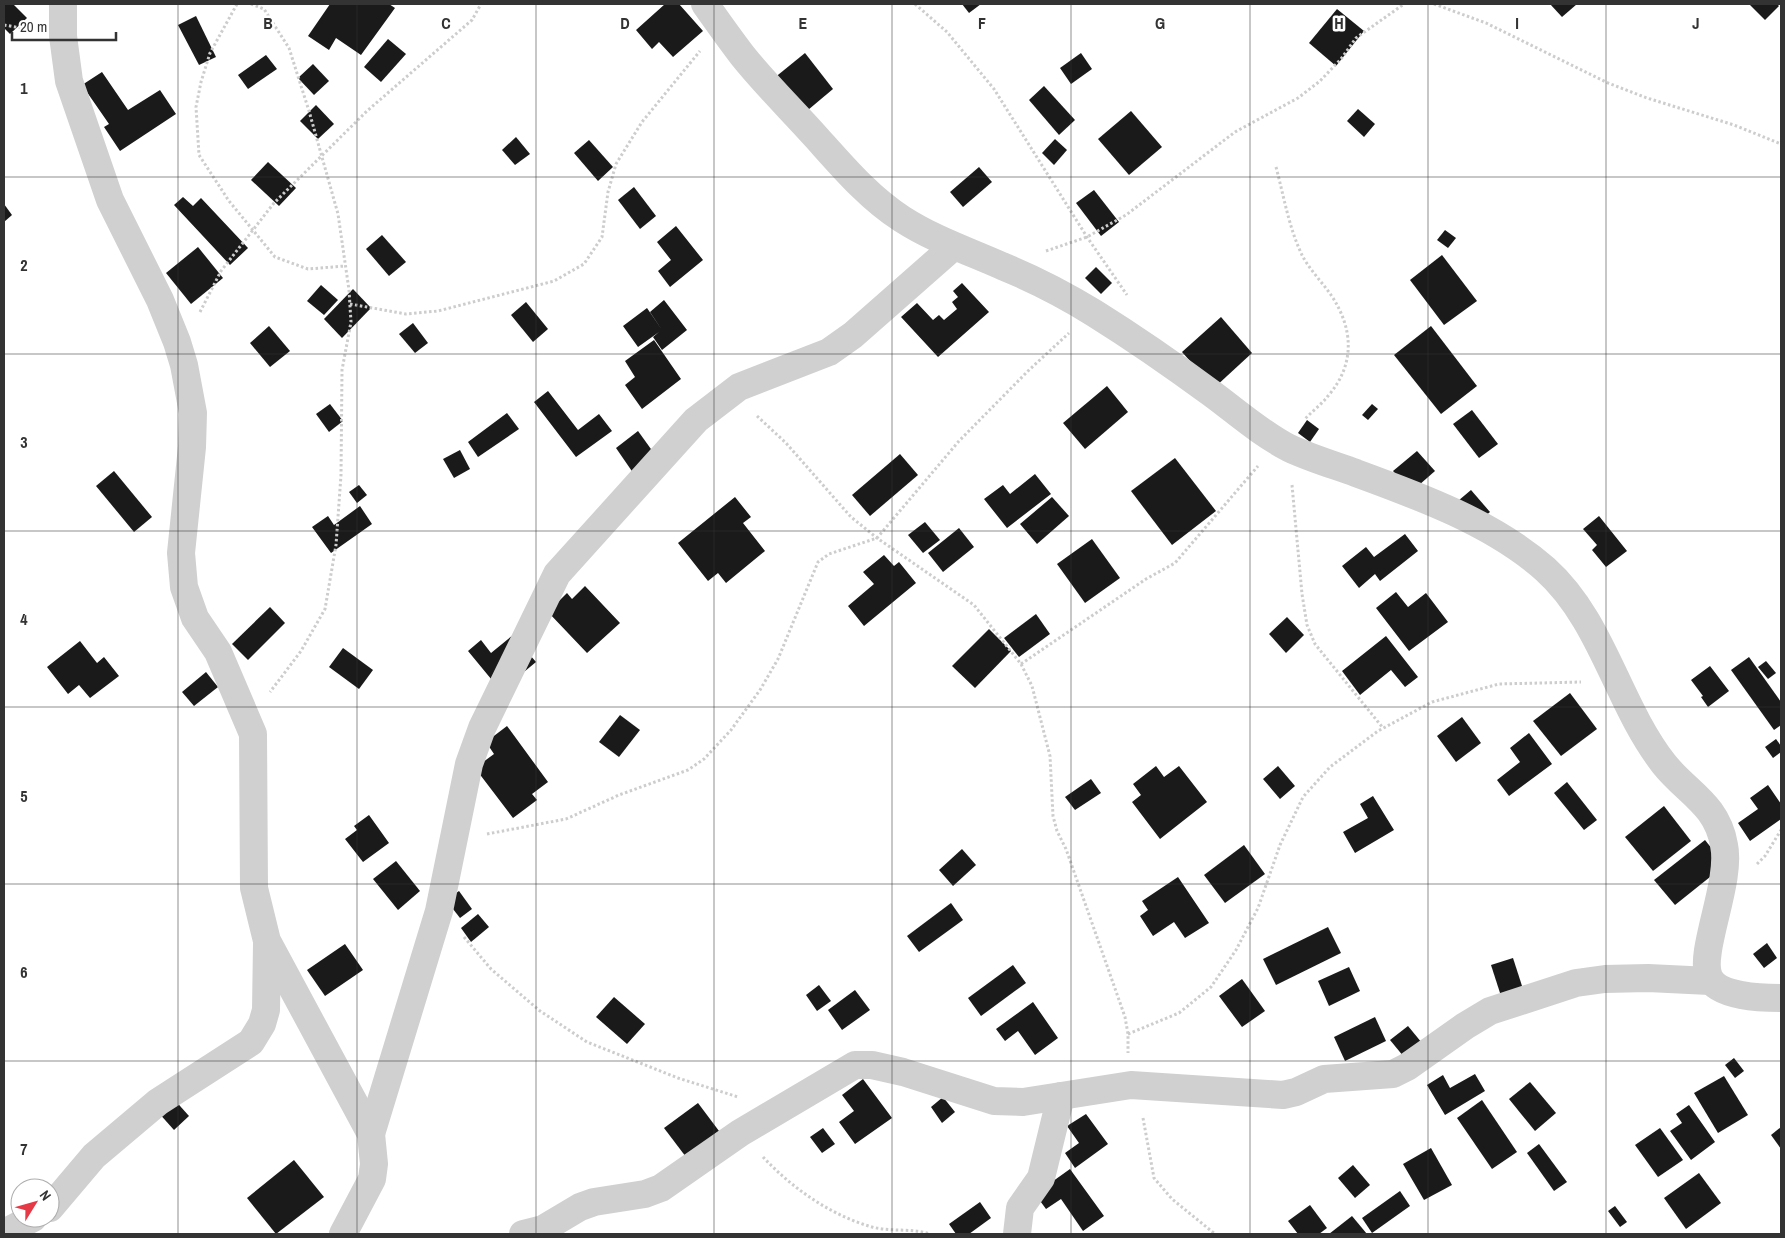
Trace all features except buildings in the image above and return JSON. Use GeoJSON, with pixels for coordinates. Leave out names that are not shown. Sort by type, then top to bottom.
{"type":"FeatureCollection","features":[{"type":"Feature","properties":{"kind":"street"},"geometry":{"type":"LineString","coordinates":[[60,1196],[94,1156],[158,1102],[251,1042],[262,1024],[266,1010],[267,941],[254,888],[253,734],[218,652],[195,618],[184,587],[181,553],[192,447],[193,413],[184,365],[160,300],[110,200],[68,82],[63,36],[63,4]]}},
{"type":"Feature","properties":{"kind":"street"},"geometry":{"type":"LineString","coordinates":[[705,4],[749,63],[883,207],[904,221],[953,247],[1003,266],[1058,292],[1094,313],[1183,372],[1253,428],[1285,446],[1432,500],[1523,552],[1546,570],[1568,592],[1584,616],[1650,743],[1665,766],[1705,803],[1719,824],[1725,848],[1725,878],[1706,962],[1710,981]]}},
{"type":"Feature","properties":{"kind":"street"},"geometry":{"type":"LineString","coordinates":[[343,1234],[372,1179],[374,1164],[372,1134],[439,911],[455,841],[469,764],[479,737],[557,574],[696,420],[739,387],[829,352],[853,335],[953,247]]}},
{"type":"Feature","properties":{"kind":"street"},"geometry":{"type":"LineString","coordinates":[[267,941],[372,1134]]}},
{"type":"Feature","properties":{"kind":"street"},"geometry":{"type":"LineString","coordinates":[[523,1234],[543,1229],[587,1204],[645,1194],[661,1188],[740,1133],[855,1065],[903,1072],[994,1101],[1023,1102],[1125,1087],[1262,1096],[1283,1095],[1296,1092],[1324,1079],[1393,1074],[1408,1067],[1465,1026],[1490,1011],[1576,983],[1605,979],[1648,978],[1710,981],[1719,988],[1754,998],[1781,998]]}},
{"type":"Feature","properties":{"kind":"street"},"geometry":{"type":"LineString","coordinates":[[1017,1234],[1020,1208],[1041,1178],[1061,1096]]}},
{"type":"Feature","properties":{"kind":"path"},"geometry":{"type":"LineString","coordinates":[[237,4],[210,53],[201,82],[196,107],[199,155],[229,200],[275,257],[308,269],[345,266]]}},
{"type":"Feature","properties":{"kind":"path"},"geometry":{"type":"LineString","coordinates":[[251,4],[264,9],[289,48],[323,157],[338,214],[351,322],[342,370],[342,457],[336,545],[325,609],[301,651],[265,700],[262,717],[253,734]]}},
{"type":"Feature","properties":{"kind":"path"},"geometry":{"type":"LineString","coordinates":[[197,318],[221,271],[274,203],[323,157],[367,111],[472,20],[481,4]]}},
{"type":"Feature","properties":{"kind":"path"},"geometry":{"type":"LineString","coordinates":[[915,4],[946,32],[994,89],[1087,237],[1132,302]]}},
{"type":"Feature","properties":{"kind":"path"},"geometry":{"type":"LineString","coordinates":[[1087,237],[1126,214],[1235,132],[1298,98],[1320,81],[1341,59],[1356,38],[1404,4]]}},
{"type":"Feature","properties":{"kind":"path"},"geometry":{"type":"LineString","coordinates":[[1434,4],[1486,23],[1608,83],[1647,98],[1734,124],[1781,144]]}},
{"type":"Feature","properties":{"kind":"path"},"geometry":{"type":"LineString","coordinates":[[350,304],[406,314],[438,310],[554,281],[584,264],[602,237],[608,192],[616,164],[642,122],[721,26]]}},
{"type":"Feature","properties":{"kind":"path"},"geometry":{"type":"LineString","coordinates":[[1021,664],[1146,580],[1175,563],[1285,446],[1301,423],[1327,398],[1339,382],[1349,358],[1347,327],[1341,310],[1303,258],[1294,238],[1276,167]]}},
{"type":"Feature","properties":{"kind":"path"},"geometry":{"type":"LineString","coordinates":[[455,841],[566,819],[619,795],[688,770],[704,759],[731,730],[760,690],[778,659],[818,562],[829,554],[877,538],[958,441],[1029,370],[1094,313]]}},
{"type":"Feature","properties":{"kind":"path"},"geometry":{"type":"LineString","coordinates":[[722,400],[761,418],[852,517],[877,538],[974,604],[1021,664],[1032,686],[1050,756],[1051,799],[1057,831],[1072,865],[1125,1017],[1129,1050],[1125,1087],[1154,1178],[1172,1198],[1215,1234]]}},
{"type":"Feature","properties":{"kind":"path"},"geometry":{"type":"LineString","coordinates":[[1285,446],[1307,625],[1315,644],[1383,728]]}},
{"type":"Feature","properties":{"kind":"path"},"geometry":{"type":"LineString","coordinates":[[1128,1034],[1178,1013],[1211,987],[1236,950],[1258,908],[1280,846],[1303,797],[1330,767],[1383,728],[1432,702],[1499,684],[1617,681]]}},
{"type":"Feature","properties":{"kind":"path"},"geometry":{"type":"LineString","coordinates":[[439,911],[491,969],[540,1011],[587,1042],[678,1078],[713,1087],[776,1111]]}},
{"type":"Feature","properties":{"kind":"path"},"geometry":{"type":"LineString","coordinates":[[740,1133],[780,1174],[812,1199],[842,1215],[873,1227],[930,1234]]}}]}
